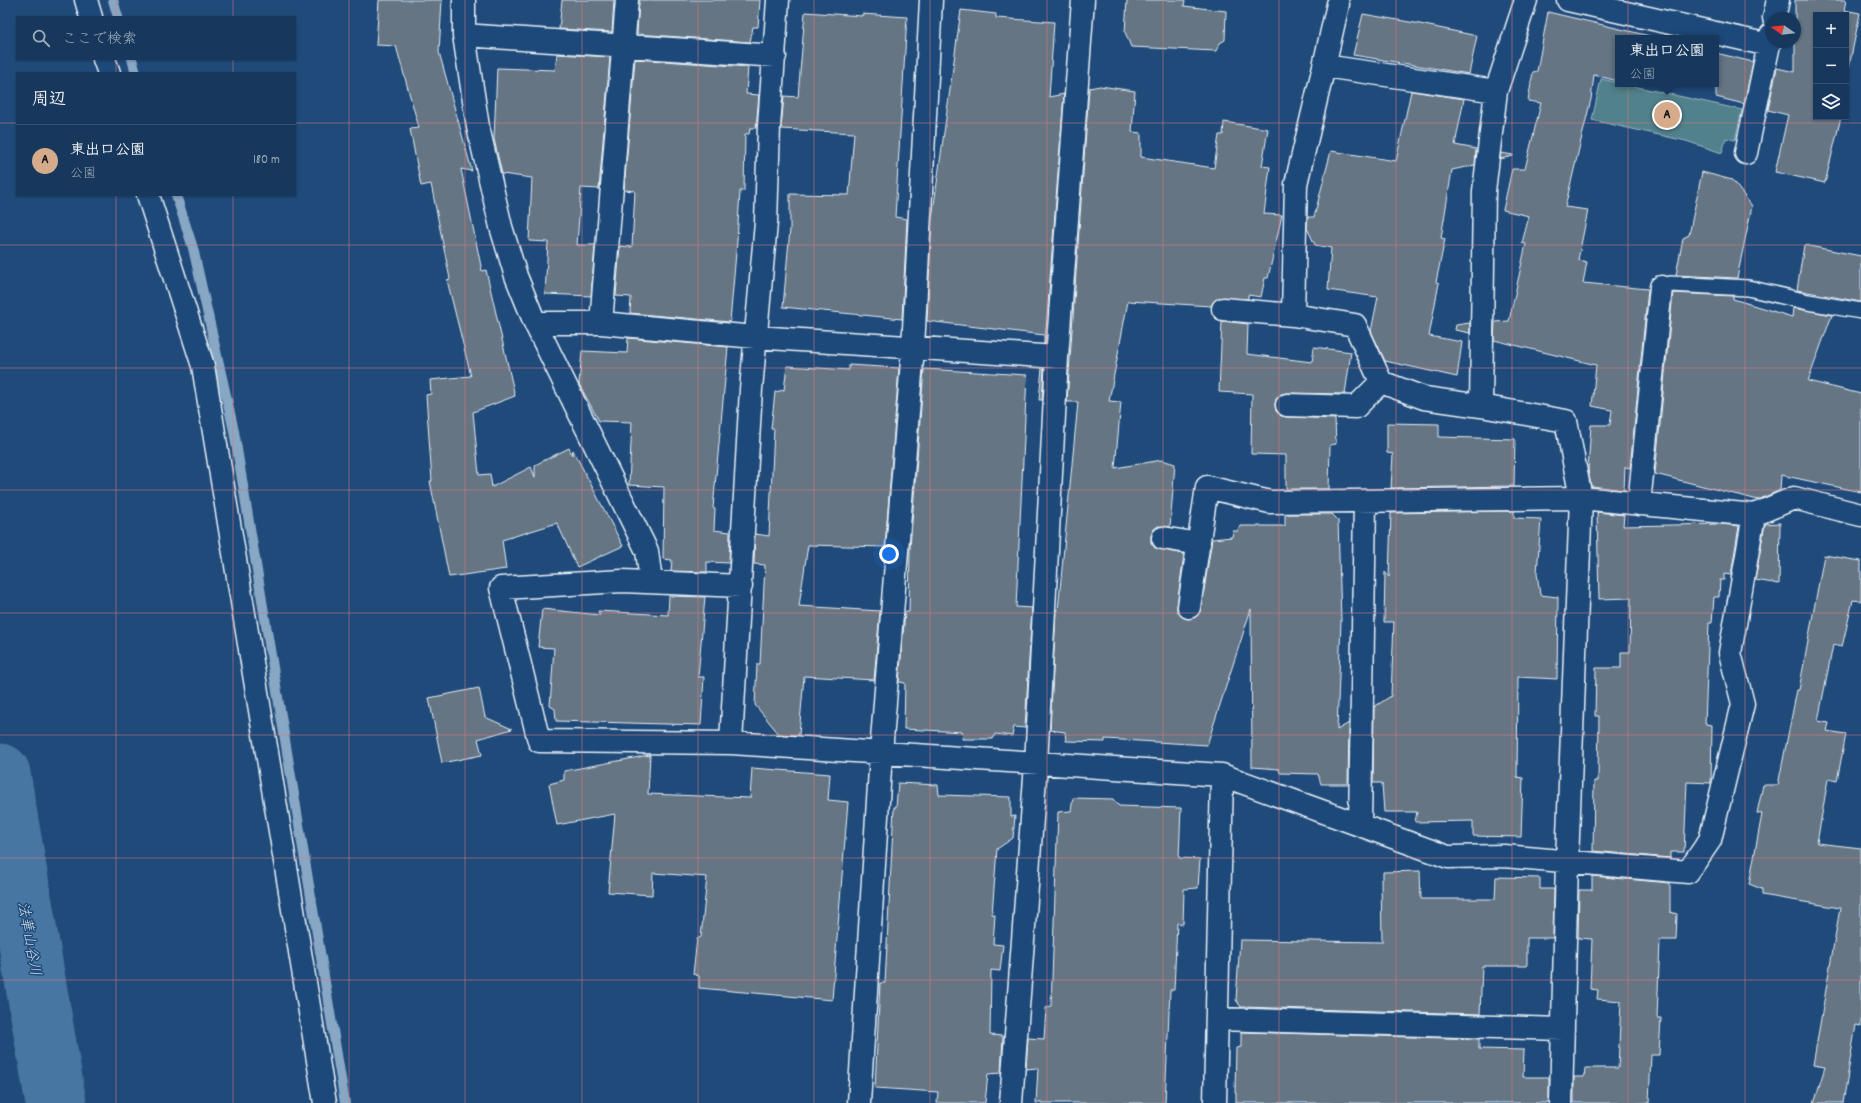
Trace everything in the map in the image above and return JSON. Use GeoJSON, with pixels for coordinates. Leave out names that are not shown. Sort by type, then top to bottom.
{"type":"FeatureCollection","features":[{"type":"Feature","properties":{"kind":"street"},"geometry":{"type":"LineString","coordinates":[[86,0],[91,16]]}},
{"type":"Feature","properties":{"kind":"street"},"geometry":{"type":"LineString","coordinates":[[464,0],[464,36],[478,127],[501,227],[516,276],[535,323],[647,551],[651,582]]}},
{"type":"Feature","properties":{"kind":"street"},"geometry":{"type":"LineString","coordinates":[[601,323],[627,0]]}},
{"type":"Feature","properties":{"kind":"street"},"geometry":{"type":"LineString","coordinates":[[731,743],[756,337],[766,223],[769,126],[778,0]]}},
{"type":"Feature","properties":{"kind":"street"},"geometry":{"type":"LineString","coordinates":[[859,1103],[882,753],[913,348],[931,0]]}},
{"type":"Feature","properties":{"kind":"street"},"geometry":{"type":"LineString","coordinates":[[1012,1103],[1036,764],[1057,357],[1083,0]]}},
{"type":"Feature","properties":{"kind":"street"},"geometry":{"type":"LineString","coordinates":[[1481,406],[1484,191],[1496,91],[1526,0]]}},
{"type":"Feature","properties":{"kind":"street"},"geometry":{"type":"LineString","coordinates":[[1568,0],[1765,39]]}},
{"type":"Feature","properties":{"kind":"street"},"geometry":{"type":"LineString","coordinates":[[1775,12],[1778,0]]}},
{"type":"Feature","properties":{"kind":"street"},"geometry":{"type":"LineString","coordinates":[[1293,316],[1296,184],[1338,4]]}},
{"type":"Feature","properties":{"kind":"street"},"geometry":{"type":"LineString","coordinates":[[464,36],[775,56]]}},
{"type":"Feature","properties":{"kind":"street"},"geometry":{"type":"LineString","coordinates":[[1746,153],[1768,48]]}},
{"type":"Feature","properties":{"kind":"street"},"geometry":{"type":"LineString","coordinates":[[104,60],[109,72]]}},
{"type":"Feature","properties":{"kind":"street"},"geometry":{"type":"LineString","coordinates":[[1324,66],[1496,91]]}},
{"type":"Feature","properties":{"kind":"street"},"geometry":{"type":"LineString","coordinates":[[148,196],[203,366],[325,1103]]}},
{"type":"Feature","properties":{"kind":"street"},"geometry":{"type":"LineString","coordinates":[[1639,504],[1661,287]]}},
{"type":"Feature","properties":{"kind":"street"},"geometry":{"type":"LineString","coordinates":[[1223,309],[1293,316],[1355,325],[1381,382],[1424,398],[1481,406],[1566,421],[1581,498],[1567,862],[1561,1103]]}},
{"type":"Feature","properties":{"kind":"street"},"geometry":{"type":"LineString","coordinates":[[535,323],[601,323],[756,337],[1057,357]]}},
{"type":"Feature","properties":{"kind":"street"},"geometry":{"type":"LineString","coordinates":[[1287,405],[1356,407],[1381,382]]}},
{"type":"Feature","properties":{"kind":"street"},"geometry":{"type":"LineString","coordinates":[[1189,607],[1207,487],[1270,502],[1581,498],[1754,515],[1794,498],[1861,515]]}},
{"type":"Feature","properties":{"kind":"street"},"geometry":{"type":"LineString","coordinates":[[1360,825],[1365,501]]}},
{"type":"Feature","properties":{"kind":"street"},"geometry":{"type":"LineString","coordinates":[[740,586],[622,581],[501,588],[539,741],[731,743],[1222,776],[1448,857],[1504,856],[1688,872],[1710,840],[1743,704],[1730,653],[1754,515]]}},
{"type":"Feature","properties":{"kind":"street"},"geometry":{"type":"LineString","coordinates":[[1163,538],[1199,544]]}},
{"type":"Feature","properties":{"kind":"street"},"geometry":{"type":"LineString","coordinates":[[1215,1103],[1222,776]]}},
{"type":"Feature","properties":{"kind":"street"},"geometry":{"type":"LineString","coordinates":[[1216,1019],[1563,1029]]}},
{"type":"Feature","properties":{"kind":"lane"},"geometry":{"type":"LineString","coordinates":[[1661,287],[1670,284],[1748,288],[1808,302],[1861,311]]}},
{"type":"Feature","properties":{"kind":"green space"},"geometry":{"type":"Polygon","coordinates":[[[1601,79],[1615,82],[1615,87],[1637,87],[1742,110],[1735,140],[1726,138],[1722,153],[1686,141],[1592,120],[1601,79]]]}},
{"type":"Feature","properties":{"kind":"building"},"geometry":{"type":"Polygon","coordinates":[[[379,0],[442,0],[439,52],[472,171],[461,169],[482,271],[486,270],[515,396],[473,412],[479,475],[490,474],[492,487],[531,467],[535,477],[535,465],[569,448],[572,455],[573,450],[623,546],[577,567],[557,523],[502,540],[506,569],[449,577],[430,481],[432,481],[426,395],[431,394],[430,380],[471,376],[447,280],[450,279],[431,184],[421,186],[410,129],[419,128],[396,46],[376,45],[379,0]]]}},
{"type":"Feature","properties":{"kind":"building"},"geometry":{"type":"Polygon","coordinates":[[[562,0],[614,0],[612,32],[559,29],[562,0]]]}},
{"type":"Feature","properties":{"kind":"building"},"geometry":{"type":"Polygon","coordinates":[[[639,0],[760,0],[758,27],[753,27],[750,42],[637,34],[639,0]]]}},
{"type":"Feature","properties":{"kind":"building"},"geometry":{"type":"Polygon","coordinates":[[[1127,0],[1185,0],[1184,6],[1226,11],[1225,40],[1220,43],[1216,51],[1131,47],[1125,32],[1127,0]]]}},
{"type":"Feature","properties":{"kind":"building"},"geometry":{"type":"Polygon","coordinates":[[[1795,0],[1846,0],[1844,10],[1860,13],[1849,67],[1849,12],[1813,12],[1813,120],[1840,120],[1825,183],[1775,172],[1788,115],[1768,110],[1777,68],[1795,72],[1795,48],[1801,48],[1801,12],[1795,12],[1795,0]]]}},
{"type":"Feature","properties":{"kind":"building"},"geometry":{"type":"Polygon","coordinates":[[[961,10],[996,14],[996,18],[1054,22],[1049,97],[1064,94],[1045,344],[1044,335],[927,321],[932,219],[961,10]]]}},
{"type":"Feature","properties":{"kind":"building"},"geometry":{"type":"Polygon","coordinates":[[[805,12],[862,16],[862,14],[907,17],[895,217],[907,219],[902,319],[783,307],[790,229],[790,194],[849,195],[854,133],[781,129],[784,96],[798,97],[805,12]]]}},
{"type":"Feature","properties":{"kind":"building"},"geometry":{"type":"Polygon","coordinates":[[[1548,12],[1646,35],[1615,35],[1615,80],[1594,75],[1591,99],[1565,207],[1588,210],[1578,260],[1587,262],[1583,283],[1648,289],[1630,468],[1625,467],[1624,490],[1591,486],[1588,470],[1591,425],[1610,425],[1612,410],[1592,406],[1596,365],[1494,340],[1495,322],[1509,321],[1526,244],[1522,243],[1529,216],[1503,210],[1512,169],[1525,169],[1541,103],[1528,101],[1533,72],[1537,71],[1548,12]]]}},
{"type":"Feature","properties":{"kind":"building"},"geometry":{"type":"Polygon","coordinates":[[[1363,14],[1477,36],[1469,74],[1353,55],[1363,14]]]}},
{"type":"Feature","properties":{"kind":"building"},"geometry":{"type":"Polygon","coordinates":[[[557,54],[610,57],[599,189],[581,188],[577,245],[595,245],[591,296],[545,294],[548,242],[529,241],[532,178],[502,174],[494,139],[497,68],[555,70],[557,54]]]}},
{"type":"Feature","properties":{"kind":"building"},"geometry":{"type":"Polygon","coordinates":[[[1719,54],[1753,62],[1744,104],[1716,97],[1716,87],[1719,87],[1719,54]]]}},
{"type":"Feature","properties":{"kind":"building"},"geometry":{"type":"Polygon","coordinates":[[[635,59],[748,67],[746,94],[759,95],[756,128],[750,128],[749,134],[745,134],[744,191],[740,191],[730,322],[630,313],[631,297],[616,296],[620,246],[632,247],[635,191],[624,190],[635,59]]]}},
{"type":"Feature","properties":{"kind":"building"},"geometry":{"type":"Polygon","coordinates":[[[1100,86],[1135,91],[1132,132],[1141,133],[1141,157],[1214,168],[1219,135],[1223,135],[1224,122],[1268,129],[1262,166],[1270,167],[1264,214],[1282,215],[1268,278],[1265,278],[1261,297],[1248,295],[1248,299],[1218,298],[1211,306],[1128,301],[1109,401],[1121,402],[1115,468],[1162,460],[1175,464],[1170,527],[1158,526],[1153,530],[1151,543],[1155,548],[1184,554],[1177,611],[1181,616],[1187,619],[1194,618],[1198,615],[1201,609],[1212,539],[1232,537],[1233,531],[1238,531],[1240,526],[1285,526],[1285,514],[1332,514],[1338,520],[1341,621],[1337,730],[1349,723],[1348,784],[1321,784],[1318,774],[1280,773],[1279,769],[1252,767],[1251,609],[1207,745],[1105,739],[1105,742],[1066,741],[1065,732],[1050,730],[1056,610],[1058,610],[1078,402],[1067,402],[1089,88],[1100,86]]]}},
{"type":"Feature","properties":{"kind":"building"},"geometry":{"type":"Polygon","coordinates":[[[1411,91],[1464,99],[1455,145],[1476,149],[1475,165],[1452,170],[1441,238],[1445,239],[1436,282],[1439,283],[1429,336],[1462,342],[1457,377],[1385,361],[1371,331],[1378,297],[1328,290],[1331,248],[1315,245],[1307,228],[1308,217],[1314,217],[1331,151],[1396,161],[1411,91]]]}},
{"type":"Feature","properties":{"kind":"building"},"geometry":{"type":"Polygon","coordinates":[[[1501,153],[1513,155],[1513,156],[1500,159],[1501,153]]]}},
{"type":"Feature","properties":{"kind":"building"},"geometry":{"type":"Polygon","coordinates":[[[1702,172],[1732,180],[1752,206],[1737,278],[1676,275],[1683,238],[1689,235],[1702,172]]]}},
{"type":"Feature","properties":{"kind":"building"},"geometry":{"type":"Polygon","coordinates":[[[1804,245],[1861,256],[1861,302],[1797,290],[1804,245]]]}},
{"type":"Feature","properties":{"kind":"building"},"geometry":{"type":"Polygon","coordinates":[[[1673,293],[1733,296],[1733,299],[1792,317],[1793,308],[1832,315],[1808,381],[1861,394],[1861,492],[1781,475],[1780,490],[1758,500],[1655,474],[1673,293]]]}},
{"type":"Feature","properties":{"kind":"building"},"geometry":{"type":"Polygon","coordinates":[[[1222,321],[1248,324],[1247,354],[1312,362],[1314,347],[1351,352],[1345,394],[1287,393],[1281,394],[1276,399],[1275,404],[1276,411],[1281,416],[1335,419],[1336,444],[1330,445],[1329,489],[1286,489],[1286,455],[1251,454],[1252,394],[1219,392],[1222,321]]]}},
{"type":"Feature","properties":{"kind":"building"},"geometry":{"type":"Polygon","coordinates":[[[1470,323],[1470,333],[1455,330],[1456,325],[1470,323]]]}},
{"type":"Feature","properties":{"kind":"building"},"geometry":{"type":"Polygon","coordinates":[[[628,338],[728,347],[713,508],[715,509],[714,530],[730,532],[729,563],[707,562],[707,572],[671,571],[672,560],[663,559],[664,487],[629,485],[632,422],[599,421],[579,384],[582,351],[627,353],[628,338]]]}},
{"type":"Feature","properties":{"kind":"building"},"geometry":{"type":"Polygon","coordinates":[[[849,365],[899,368],[885,547],[808,545],[799,606],[880,611],[874,680],[804,676],[799,735],[779,734],[755,705],[757,664],[760,664],[765,565],[754,564],[755,534],[769,536],[774,429],[771,429],[775,392],[784,390],[787,366],[849,370],[849,365]]]}},
{"type":"Feature","properties":{"kind":"building"},"geometry":{"type":"Polygon","coordinates":[[[1042,368],[1044,369],[1042,400],[1039,400],[1042,368]]]}},
{"type":"Feature","properties":{"kind":"building"},"geometry":{"type":"Polygon","coordinates":[[[924,369],[1027,375],[1016,607],[1032,608],[1025,728],[1014,727],[1012,736],[995,734],[993,739],[962,739],[963,732],[904,729],[905,683],[899,682],[905,612],[909,612],[910,548],[924,369]]]}},
{"type":"Feature","properties":{"kind":"building"},"geometry":{"type":"Polygon","coordinates":[[[1387,423],[1439,424],[1439,437],[1515,439],[1514,486],[1391,488],[1393,454],[1387,453],[1387,423]]]}},
{"type":"Feature","properties":{"kind":"building"},"geometry":{"type":"Polygon","coordinates":[[[1514,511],[1514,518],[1541,519],[1537,573],[1540,595],[1558,597],[1557,679],[1518,677],[1517,777],[1523,778],[1521,837],[1473,836],[1473,821],[1415,822],[1417,812],[1384,812],[1382,783],[1373,783],[1374,707],[1391,696],[1394,622],[1384,622],[1385,572],[1389,577],[1391,513],[1514,511]]]}},
{"type":"Feature","properties":{"kind":"building"},"geometry":{"type":"Polygon","coordinates":[[[1597,512],[1624,515],[1623,526],[1721,524],[1739,526],[1731,575],[1724,574],[1724,580],[1720,580],[1719,597],[1714,597],[1712,623],[1709,623],[1705,724],[1712,725],[1711,783],[1687,782],[1684,852],[1670,852],[1670,858],[1593,851],[1594,781],[1598,781],[1599,716],[1595,716],[1596,668],[1621,668],[1621,652],[1630,652],[1631,598],[1599,599],[1597,512]]]}},
{"type":"Feature","properties":{"kind":"building"},"geometry":{"type":"Polygon","coordinates":[[[1780,523],[1779,584],[1755,580],[1765,524],[1780,523]]]}},
{"type":"Feature","properties":{"kind":"building"},"geometry":{"type":"Polygon","coordinates":[[[1824,555],[1861,561],[1861,601],[1853,600],[1842,647],[1833,645],[1818,721],[1829,723],[1827,731],[1846,734],[1837,781],[1828,779],[1817,843],[1861,848],[1861,1026],[1856,1025],[1843,1103],[1814,1103],[1825,1067],[1813,1065],[1840,908],[1762,895],[1762,889],[1749,884],[1762,814],[1757,813],[1763,785],[1778,785],[1797,690],[1799,690],[1824,555]]]}},
{"type":"Feature","properties":{"kind":"building"},"geometry":{"type":"Polygon","coordinates":[[[669,596],[705,597],[698,677],[704,677],[701,725],[556,721],[555,709],[550,706],[554,648],[538,647],[542,609],[600,615],[598,611],[668,615],[669,596]]]}},
{"type":"Feature","properties":{"kind":"building"},"geometry":{"type":"Polygon","coordinates":[[[479,688],[485,717],[512,729],[478,739],[482,755],[442,763],[429,698],[479,688]]]}},
{"type":"Feature","properties":{"kind":"building"},"geometry":{"type":"Polygon","coordinates":[[[650,755],[648,794],[750,798],[752,768],[830,774],[828,800],[848,802],[832,1000],[699,988],[699,976],[693,974],[697,939],[701,937],[707,877],[653,873],[652,895],[608,892],[615,814],[557,825],[549,784],[564,780],[564,771],[650,755]]]}},
{"type":"Feature","properties":{"kind":"building"},"geometry":{"type":"Polygon","coordinates":[[[898,783],[938,785],[939,795],[1011,797],[1011,817],[1015,816],[1013,838],[997,849],[992,914],[995,915],[993,944],[1003,945],[1000,971],[991,970],[990,1035],[1003,1036],[1001,1073],[988,1074],[985,1103],[937,1103],[938,1092],[875,1088],[880,983],[885,983],[894,807],[896,807],[898,783]]]}},
{"type":"Feature","properties":{"kind":"building"},"geometry":{"type":"Polygon","coordinates":[[[1073,798],[1113,799],[1119,806],[1181,808],[1179,858],[1200,859],[1198,888],[1184,889],[1183,924],[1177,923],[1174,990],[1170,990],[1165,1103],[1036,1103],[1038,1068],[1026,1069],[1028,1038],[1044,1039],[1046,1008],[1051,1006],[1058,812],[1071,811],[1073,798]]]}},
{"type":"Feature","properties":{"kind":"building"},"geometry":{"type":"Polygon","coordinates":[[[1420,871],[1421,899],[1495,899],[1496,877],[1540,878],[1540,889],[1554,889],[1553,938],[1527,938],[1527,966],[1482,966],[1480,1014],[1241,1007],[1236,1000],[1240,940],[1382,942],[1381,879],[1383,879],[1383,872],[1420,871]]]}},
{"type":"Feature","properties":{"kind":"building"},"geometry":{"type":"Polygon","coordinates":[[[1592,876],[1670,883],[1670,912],[1677,914],[1676,940],[1660,940],[1657,1018],[1661,1018],[1659,1055],[1651,1055],[1649,1103],[1574,1103],[1574,1077],[1584,1077],[1585,1068],[1618,1068],[1621,1001],[1597,999],[1598,990],[1590,989],[1592,939],[1578,938],[1579,890],[1592,890],[1592,876]]]}},
{"type":"Feature","properties":{"kind":"building"},"geometry":{"type":"Polygon","coordinates":[[[1241,1032],[1479,1039],[1479,1049],[1524,1050],[1523,1077],[1549,1077],[1549,1103],[1236,1103],[1236,1048],[1241,1047],[1241,1032]]]}},
{"type":"Feature","properties":{"kind":"waterway"},"geometry":{"type":"LineString","coordinates":[[113,0],[118,16]]}},
{"type":"Feature","properties":{"kind":"waterway"},"geometry":{"type":"LineString","coordinates":[[132,60],[136,72]]}},
{"type":"Feature","properties":{"kind":"waterway"},"geometry":{"type":"LineString","coordinates":[[176,196],[193,248],[234,431],[345,1103]]}},
{"type":"Feature","properties":{"kind":"waterway","name":"法華山谷川"},"geometry":{"type":"LineString","coordinates":[[0,774],[56,1103]]}},
{"type":"Feature","properties":{"kind":"place","name":"東出口公園"},"geometry":{"type":"Point","coordinates":[1667,115]}}]}
